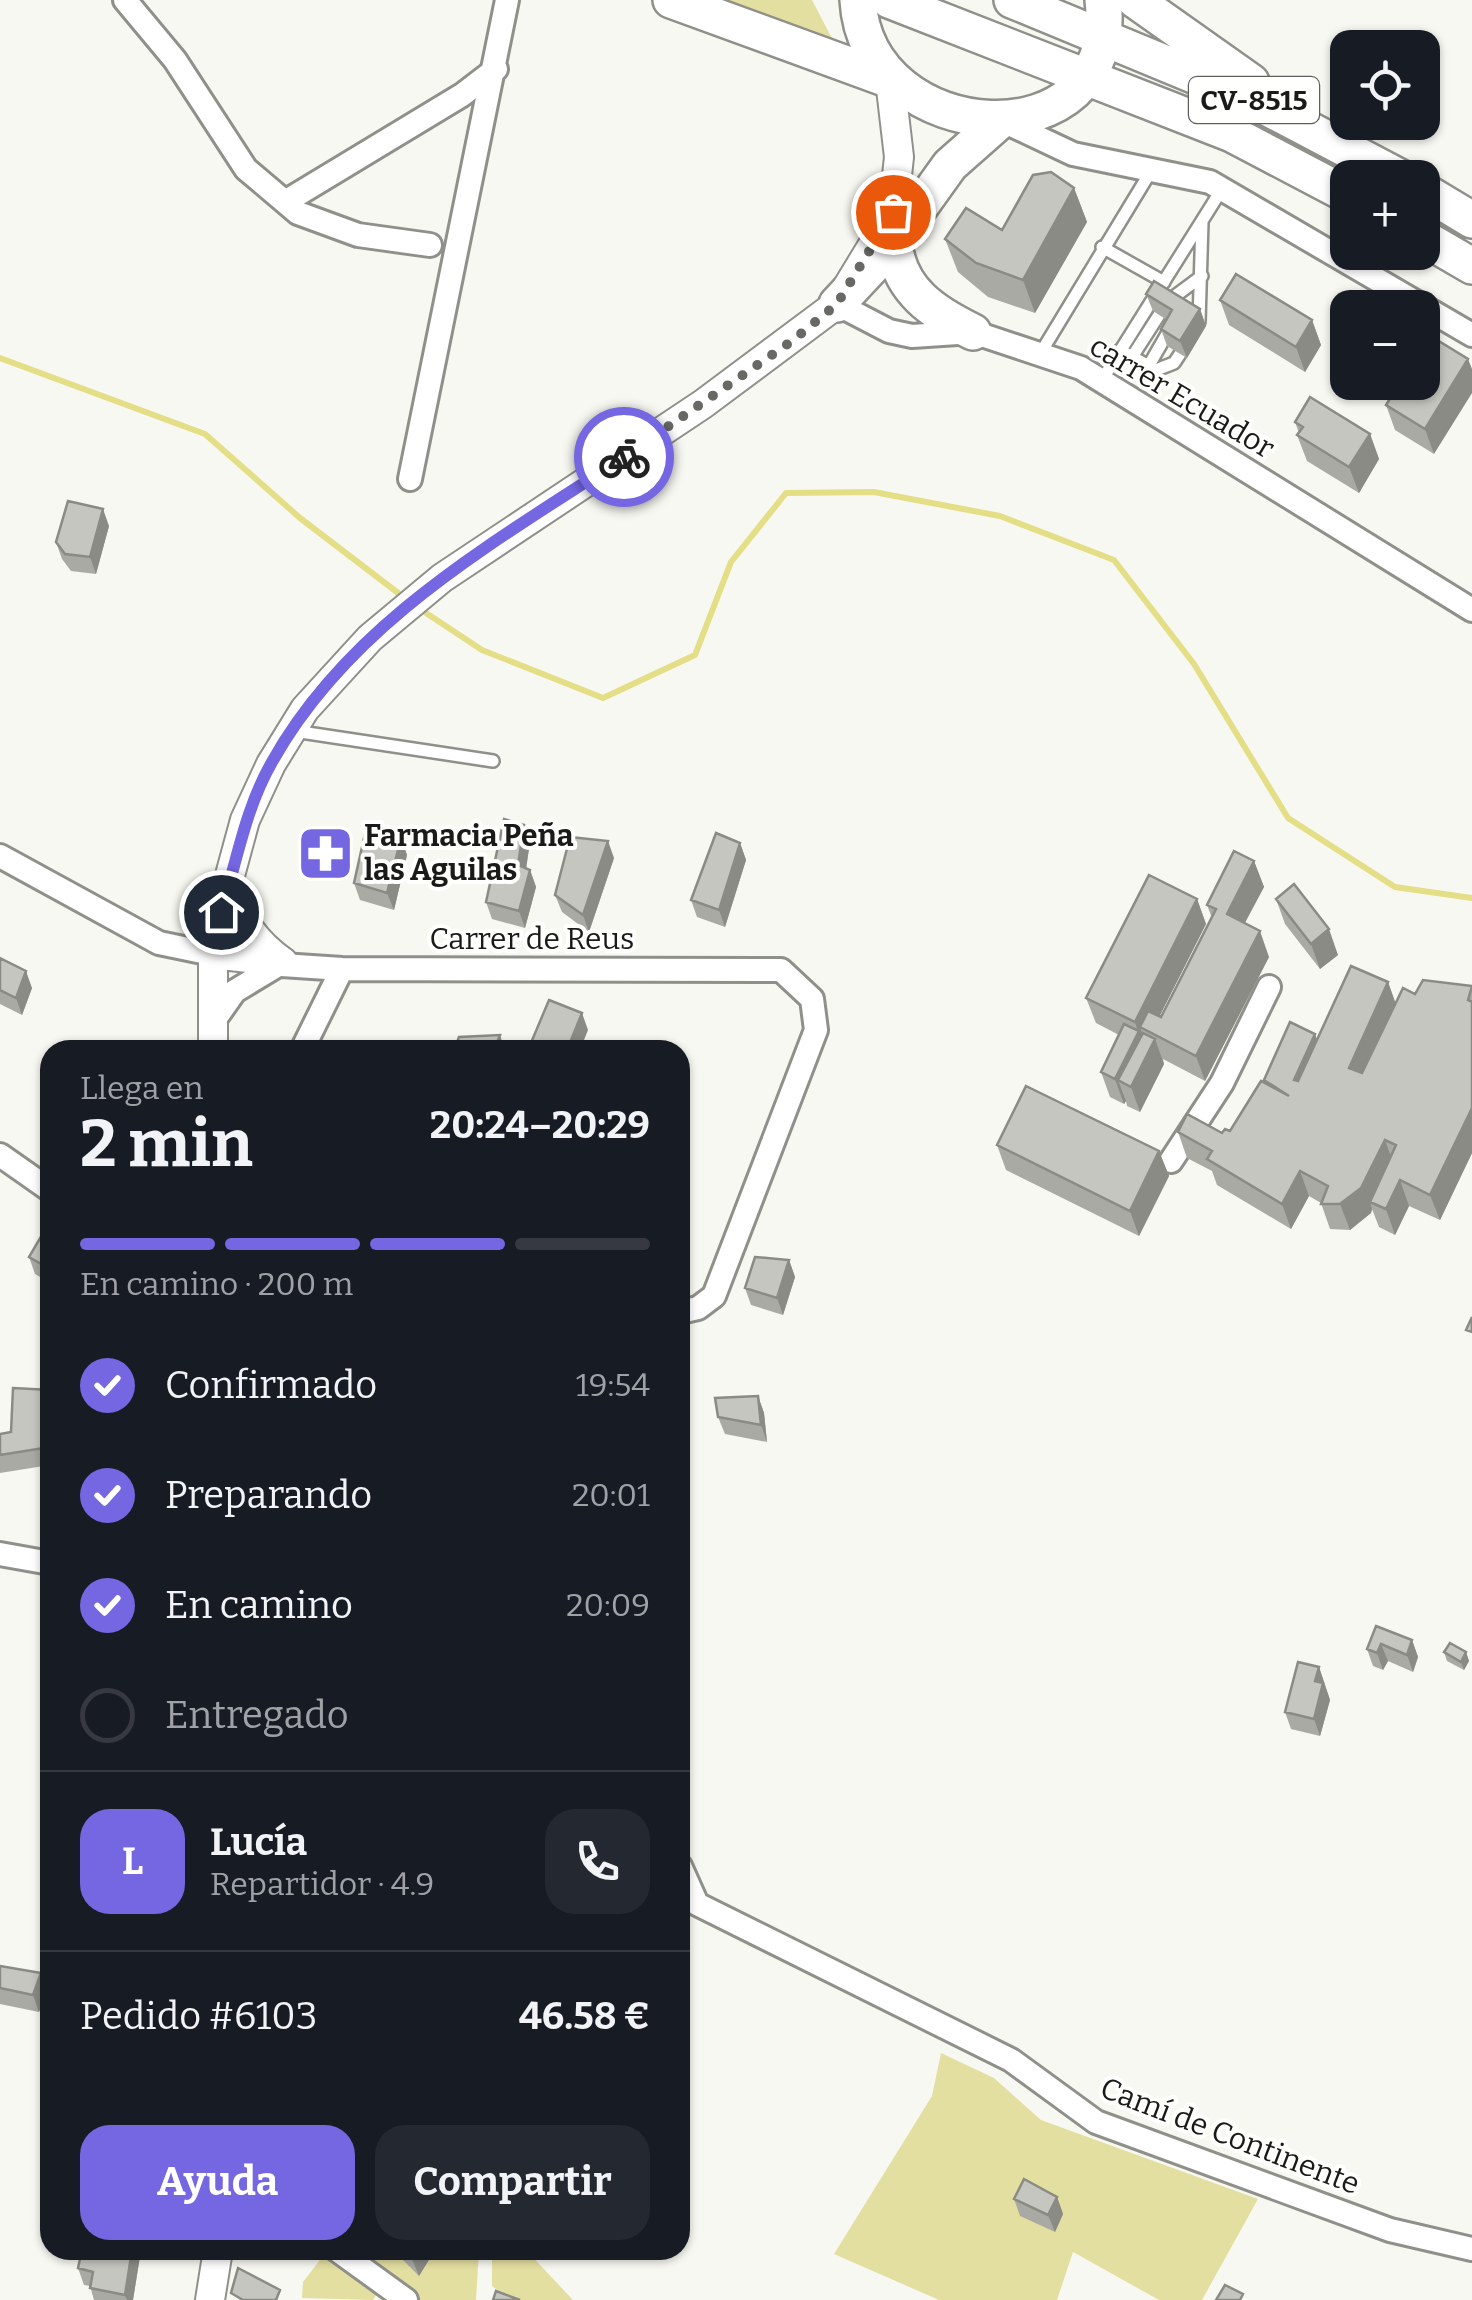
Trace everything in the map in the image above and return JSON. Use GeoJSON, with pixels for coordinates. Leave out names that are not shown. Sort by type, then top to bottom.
{"type":"FeatureCollection","features":[{"type":"Feature","properties":{"kind":"main road"},"geometry":{"type":"LineString","coordinates":[[671,0],[890,80],[928,101],[1001,120]]}},
{"type":"Feature","properties":{"kind":"main road"},"geometry":{"type":"LineString","coordinates":[[858,0],[866,44],[890,80]]}},
{"type":"Feature","properties":{"kind":"main road","name":"CV-8515"},"geometry":{"type":"LineString","coordinates":[[889,0],[1232,134],[1330,186]]}},
{"type":"Feature","properties":{"kind":"main road","name":"CV-8515"},"geometry":{"type":"LineString","coordinates":[[1012,0],[1103,17],[1369,160]]}},
{"type":"Feature","properties":{"kind":"main road"},"geometry":{"type":"LineString","coordinates":[[1134,0],[1347,147]]}},
{"type":"Feature","properties":{"kind":"main road"},"geometry":{"type":"LineString","coordinates":[[1051,108],[1073,95],[1089,75],[1103,17]]}},
{"type":"Feature","properties":{"kind":"main road"},"geometry":{"type":"LineString","coordinates":[[837,304],[894,244],[950,165],[1001,120],[1051,108],[1137,109],[1232,134]]}},
{"type":"Feature","properties":{"kind":"main road"},"geometry":{"type":"LineString","coordinates":[[1440,201],[1472,220]]}},
{"type":"Feature","properties":{"kind":"main road"},"geometry":{"type":"LineString","coordinates":[[894,244],[902,274],[918,299],[936,314],[973,332]]}},
{"type":"Feature","properties":{"kind":"main road"},"geometry":{"type":"LineString","coordinates":[[1440,247],[1472,266]]}},
{"type":"Feature","properties":{"kind":"street"},"geometry":{"type":"LineString","coordinates":[[125,0],[174,60],[246,169],[298,213],[358,235],[430,246]]}},
{"type":"Feature","properties":{"kind":"street"},"geometry":{"type":"LineString","coordinates":[[410,480],[508,0]]}},
{"type":"Feature","properties":{"kind":"street"},"geometry":{"type":"LineString","coordinates":[[285,202],[462,95],[496,69]]}},
{"type":"Feature","properties":{"kind":"street"},"geometry":{"type":"LineString","coordinates":[[213,1036],[212,962],[245,820],[304,708],[370,638],[442,578],[704,404],[837,304],[893,212],[899,157],[890,80]]}},
{"type":"Feature","properties":{"kind":"street"},"geometry":{"type":"LineString","coordinates":[[1001,120],[1073,154],[1154,168],[1222,188],[1472,335]]}},
{"type":"Feature","properties":{"kind":"street","name":"carrer Ecuador"},"geometry":{"type":"LineString","coordinates":[[837,304],[866,322],[912,336],[973,332],[1082,368],[1472,610]]}},
{"type":"Feature","properties":{"kind":"street"},"geometry":{"type":"LineString","coordinates":[[0,856],[158,943],[212,962],[283,962]]}},
{"type":"Feature","properties":{"kind":"street"},"geometry":{"type":"LineString","coordinates":[[229,887],[234,906],[250,930],[283,962]]}},
{"type":"Feature","properties":{"kind":"street"},"geometry":{"type":"LineString","coordinates":[[213,1036],[235,991],[283,962]]}},
{"type":"Feature","properties":{"kind":"street","name":"Carrer de Reus"},"geometry":{"type":"LineString","coordinates":[[283,962],[342,969],[781,970],[812,999],[816,1030],[714,1296],[690,1310]]}},
{"type":"Feature","properties":{"kind":"street"},"geometry":{"type":"LineString","coordinates":[[307,1040],[342,969]]}},
{"type":"Feature","properties":{"kind":"street"},"geometry":{"type":"LineString","coordinates":[[1171,1161],[1222,1083],[1269,987]]}},
{"type":"Feature","properties":{"kind":"street"},"geometry":{"type":"LineString","coordinates":[[0,1155],[40,1183]]}},
{"type":"Feature","properties":{"kind":"street"},"geometry":{"type":"LineString","coordinates":[[0,1554],[40,1561]]}},
{"type":"Feature","properties":{"kind":"street","name":"Camí de Continente"},"geometry":{"type":"LineString","coordinates":[[690,1888],[697,1904],[1011,2060],[1096,2122],[1390,2230],[1472,2249]]}},
{"type":"Feature","properties":{"kind":"street"},"geometry":{"type":"LineString","coordinates":[[210,2300],[216,2260]]}},
{"type":"Feature","properties":{"kind":"street"},"geometry":{"type":"LineString","coordinates":[[351,2260],[406,2300]]}},
{"type":"Feature","properties":{"kind":"lane"},"geometry":{"type":"LineString","coordinates":[[1040,354],[1102,247],[1154,168]]}},
{"type":"Feature","properties":{"kind":"lane"},"geometry":{"type":"LineString","coordinates":[[1126,354],[1164,282],[1222,188]]}},
{"type":"Feature","properties":{"kind":"lane"},"geometry":{"type":"LineString","coordinates":[[1199,322],[1202,220]]}},
{"type":"Feature","properties":{"kind":"lane"},"geometry":{"type":"LineString","coordinates":[[1102,247],[1164,282]]}},
{"type":"Feature","properties":{"kind":"lane"},"geometry":{"type":"LineString","coordinates":[[1166,302],[1202,276]]}},
{"type":"Feature","properties":{"kind":"lane"},"geometry":{"type":"LineString","coordinates":[[1181,311],[1202,276]]}},
{"type":"Feature","properties":{"kind":"lane"},"geometry":{"type":"LineString","coordinates":[[1102,380],[1159,315]]}},
{"type":"Feature","properties":{"kind":"lane"},"geometry":{"type":"LineString","coordinates":[[1148,367],[1173,323]]}},
{"type":"Feature","properties":{"kind":"lane"},"geometry":{"type":"LineString","coordinates":[[1126,354],[1148,367],[1166,368],[1180,354]]}},
{"type":"Feature","properties":{"kind":"lane"},"geometry":{"type":"LineString","coordinates":[[291,731],[493,762]]}},
{"type":"Feature","properties":{"kind":"shaded area"},"geometry":{"type":"Polygon","coordinates":[[[708,0],[812,0],[837,48],[708,0]]]}},
{"type":"Feature","properties":{"kind":"shaded area"},"geometry":{"type":"Polygon","coordinates":[[[941,2053],[994,2078],[1041,2120],[1258,2199],[1202,2300],[1159,2300],[1073,2252],[1057,2300],[939,2300],[834,2254],[932,2096],[941,2053]]]}},
{"type":"Feature","properties":{"kind":"shaded area"},"geometry":{"type":"Polygon","coordinates":[[[320,2260],[337,2260],[379,2290],[373,2300],[302,2298],[303,2282],[320,2260]]]}},
{"type":"Feature","properties":{"kind":"shaded area"},"geometry":{"type":"Polygon","coordinates":[[[373,2260],[478,2260],[476,2300],[420,2300],[373,2260]]]}},
{"type":"Feature","properties":{"kind":"shaded area"},"geometry":{"type":"Polygon","coordinates":[[[492,2260],[535,2260],[573,2300],[511,2300],[492,2286],[492,2260]]]}},
{"type":"Feature","properties":{"kind":"building"},"geometry":{"type":"Polygon","coordinates":[[[1051,172],[1074,188],[1023,280],[976,263],[945,239],[966,208],[1002,230],[1033,175],[1051,172]]]}},
{"type":"Feature","properties":{"kind":"building"},"geometry":{"type":"Polygon","coordinates":[[[1236,274],[1312,320],[1296,347],[1220,300],[1236,274]]]}},
{"type":"Feature","properties":{"kind":"building"},"geometry":{"type":"Polygon","coordinates":[[[1154,281],[1200,309],[1180,341],[1161,329],[1172,310],[1146,294],[1154,281]]]}},
{"type":"Feature","properties":{"kind":"building"},"geometry":{"type":"Polygon","coordinates":[[[1440,342],[1468,359],[1425,429],[1386,405],[1389,400],[1440,400],[1440,342]]]}},
{"type":"Feature","properties":{"kind":"building"},"geometry":{"type":"Polygon","coordinates":[[[1310,397],[1370,434],[1349,467],[1297,435],[1303,427],[1295,422],[1310,397]]]}},
{"type":"Feature","properties":{"kind":"building"},"geometry":{"type":"Polygon","coordinates":[[[68,501],[103,509],[90,557],[65,554],[56,542],[68,501]]]}},
{"type":"Feature","properties":{"kind":"building"},"geometry":{"type":"Polygon","coordinates":[[[504,819],[524,825],[518,865],[530,870],[519,911],[486,902],[504,819]]]}},
{"type":"Feature","properties":{"kind":"building"},"geometry":{"type":"Polygon","coordinates":[[[366,829],[401,838],[387,893],[354,883],[366,829]]]}},
{"type":"Feature","properties":{"kind":"building"},"geometry":{"type":"Polygon","coordinates":[[[716,833],[740,843],[719,910],[691,900],[716,833]]]}},
{"type":"Feature","properties":{"kind":"building"},"geometry":{"type":"Polygon","coordinates":[[[570,837],[608,841],[583,915],[555,895],[570,837]]]}},
{"type":"Feature","properties":{"kind":"building"},"geometry":{"type":"Polygon","coordinates":[[[1234,851],[1254,861],[1227,914],[1260,931],[1196,1056],[1140,1027],[1148,1011],[1161,1017],[1216,909],[1207,905],[1234,851]]]}},
{"type":"Feature","properties":{"kind":"building"},"geometry":{"type":"Polygon","coordinates":[[[1149,875],[1197,899],[1135,1022],[1086,998],[1149,875]]]}},
{"type":"Feature","properties":{"kind":"building"},"geometry":{"type":"Polygon","coordinates":[[[1294,884],[1329,929],[1311,944],[1276,899],[1294,884]]]}},
{"type":"Feature","properties":{"kind":"building"},"geometry":{"type":"Polygon","coordinates":[[[0,958],[26,971],[16,998],[0,990],[0,958]]]}},
{"type":"Feature","properties":{"kind":"building"},"geometry":{"type":"Polygon","coordinates":[[[1351,966],[1388,982],[1349,1068],[1362,1073],[1403,988],[1415,994],[1423,980],[1472,986],[1468,1000],[1472,1002],[1472,1108],[1430,1195],[1400,1180],[1386,1209],[1370,1202],[1396,1145],[1385,1140],[1361,1188],[1340,1204],[1321,1204],[1328,1186],[1300,1171],[1282,1204],[1207,1159],[1212,1151],[1178,1132],[1187,1114],[1222,1133],[1225,1129],[1230,1131],[1261,1081],[1289,1096],[1264,1080],[1290,1022],[1315,1034],[1294,1080],[1298,1081],[1351,966]]]}},
{"type":"Feature","properties":{"kind":"building"},"geometry":{"type":"Polygon","coordinates":[[[549,1000],[582,1013],[571,1040],[532,1040],[549,1000]]]}},
{"type":"Feature","properties":{"kind":"building"},"geometry":{"type":"Polygon","coordinates":[[[1124,1024],[1139,1031],[1115,1079],[1101,1072],[1124,1024]]]}},
{"type":"Feature","properties":{"kind":"building"},"geometry":{"type":"Polygon","coordinates":[[[1143,1033],[1155,1039],[1131,1087],[1118,1080],[1143,1033]]]}},
{"type":"Feature","properties":{"kind":"building"},"geometry":{"type":"Polygon","coordinates":[[[500,1035],[498,1040],[458,1040],[500,1035]]]}},
{"type":"Feature","properties":{"kind":"building"},"geometry":{"type":"Polygon","coordinates":[[[1026,1086],[1159,1151],[1130,1211],[997,1145],[1026,1086]]]}},
{"type":"Feature","properties":{"kind":"building"},"geometry":{"type":"Polygon","coordinates":[[[40,1238],[40,1263],[29,1257],[40,1238]]]}},
{"type":"Feature","properties":{"kind":"building"},"geometry":{"type":"Polygon","coordinates":[[[755,1257],[789,1260],[777,1298],[745,1288],[755,1257]]]}},
{"type":"Feature","properties":{"kind":"building"},"geometry":{"type":"Polygon","coordinates":[[[13,1388],[40,1389],[40,1449],[0,1455],[0,1434],[11,1432],[13,1388]]]}},
{"type":"Feature","properties":{"kind":"building"},"geometry":{"type":"Polygon","coordinates":[[[758,1396],[761,1425],[718,1417],[715,1398],[758,1396]]]}},
{"type":"Feature","properties":{"kind":"building"},"geometry":{"type":"Polygon","coordinates":[[[1376,1626],[1412,1640],[1407,1655],[1381,1644],[1377,1653],[1367,1649],[1376,1626]]]}},
{"type":"Feature","properties":{"kind":"building"},"geometry":{"type":"Polygon","coordinates":[[[1450,1643],[1466,1652],[1461,1662],[1444,1652],[1450,1643]]]}},
{"type":"Feature","properties":{"kind":"building"},"geometry":{"type":"Polygon","coordinates":[[[1298,1662],[1319,1667],[1315,1681],[1323,1683],[1314,1719],[1285,1712],[1298,1662]]]}},
{"type":"Feature","properties":{"kind":"building"},"geometry":{"type":"Polygon","coordinates":[[[0,1966],[40,1973],[33,1995],[0,1988],[0,1966]]]}},
{"type":"Feature","properties":{"kind":"building"},"geometry":{"type":"Polygon","coordinates":[[[1024,2179],[1057,2197],[1048,2215],[1014,2199],[1024,2179]]]}},
{"type":"Feature","properties":{"kind":"building"},"geometry":{"type":"Polygon","coordinates":[[[80,2260],[130,2260],[125,2295],[90,2288],[93,2272],[78,2268],[80,2260]]]}},
{"type":"Feature","properties":{"kind":"building"},"geometry":{"type":"Polygon","coordinates":[[[238,2268],[280,2290],[276,2300],[243,2300],[231,2293],[238,2268]]]}},
{"type":"Feature","properties":{"kind":"building"},"geometry":{"type":"Polygon","coordinates":[[[1225,2285],[1243,2294],[1240,2300],[1216,2300],[1225,2285]]]}},
{"type":"Feature","properties":{"kind":"building"},"geometry":{"type":"Polygon","coordinates":[[[496,2291],[520,2300],[493,2300],[496,2291]]]}},
{"type":"Feature","properties":{"kind":"waterway"},"geometry":{"type":"LineString","coordinates":[[0,358],[205,434],[300,518],[406,599]]}},
{"type":"Feature","properties":{"kind":"waterway"},"geometry":{"type":"LineString","coordinates":[[420,609],[482,650],[603,698],[695,655],[731,562],[786,493],[874,492],[1000,516],[1114,560],[1194,664],[1288,818],[1395,887],[1472,898]]}},
{"type":"Feature","properties":{"kind":"way so far"},"geometry":{"type":"LineString","coordinates":[[624,457],[792,341],[837,304],[893,212]]}},
{"type":"Feature","properties":{"kind":"place","name":"Farmacia Peña las Aguilas"},"geometry":{"type":"Point","coordinates":[325,853]}},
{"type":"Feature","properties":{"kind":"route"},"geometry":{"type":"LineString","coordinates":[[221,912],[245,820],[271,764],[304,708],[398,612],[442,578],[624,457]]}}]}
